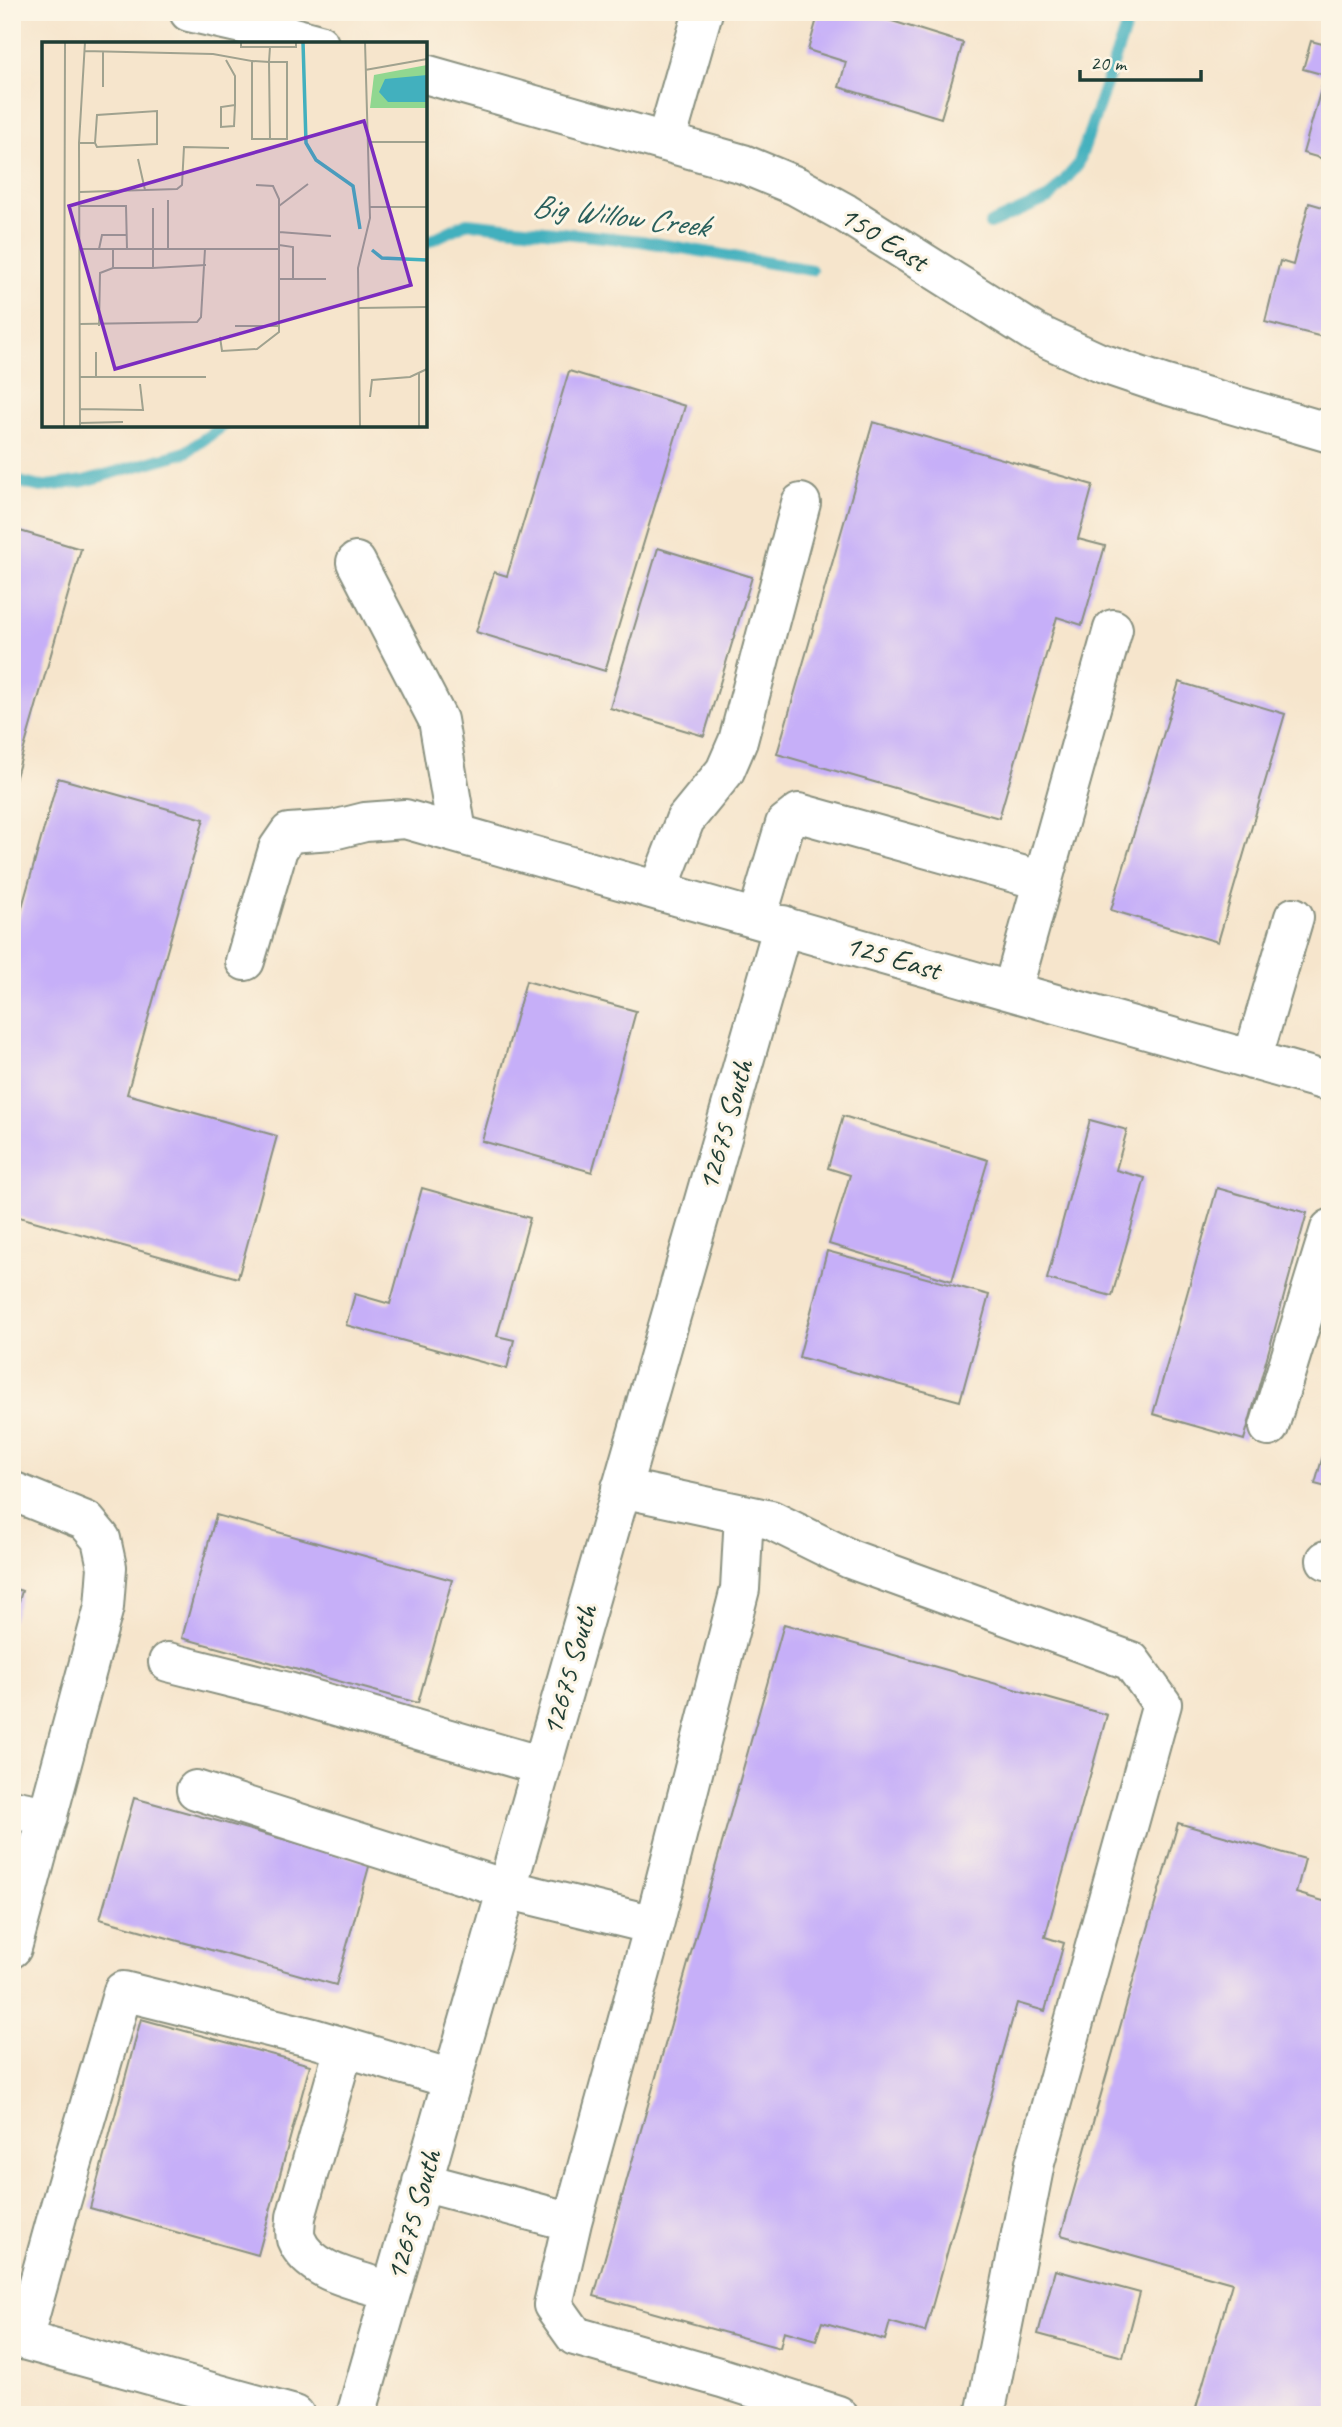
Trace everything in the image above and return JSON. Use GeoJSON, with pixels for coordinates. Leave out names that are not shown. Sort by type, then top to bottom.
{"type":"FeatureCollection","features":[{"type":"Feature","properties":{"kind":"street"},"geometry":{"type":"LineString","coordinates":[[189,12],[312,42]]}},
{"type":"Feature","properties":{"kind":"street"},"geometry":{"type":"LineString","coordinates":[[666,141],[703,12]]}},
{"type":"Feature","properties":{"kind":"street","name":"150 East"},"geometry":{"type":"LineString","coordinates":[[427,75],[743,164],[796,186],[845,212],[1035,333],[1098,362],[1330,433]]}},
{"type":"Feature","properties":{"kind":"street"},"geometry":{"type":"LineString","coordinates":[[658,890],[685,820],[725,771],[738,741],[801,503]]}},
{"type":"Feature","properties":{"kind":"street"},"geometry":{"type":"LineString","coordinates":[[356,562],[438,720],[457,832]]}},
{"type":"Feature","properties":{"kind":"street"},"geometry":{"type":"LineString","coordinates":[[1012,991],[1113,629]]}},
{"type":"Feature","properties":{"kind":"street","name":"12675 South"},"geometry":{"type":"LineString","coordinates":[[356,2415],[621,1488],[770,922],[785,824],[799,813],[1043,881]]}},
{"type":"Feature","properties":{"kind":"street","name":"125 East"},"geometry":{"type":"LineString","coordinates":[[244,961],[278,849],[289,833],[333,830],[365,822],[405,819],[1330,1082]]}},
{"type":"Feature","properties":{"kind":"street"},"geometry":{"type":"LineString","coordinates":[[1252,1060],[1294,917]]}},
{"type":"Feature","properties":{"kind":"street"},"geometry":{"type":"LineString","coordinates":[[1269,1427],[1330,1229]]}},
{"type":"Feature","properties":{"kind":"street"},"geometry":{"type":"LineString","coordinates":[[621,1488],[771,1520],[850,1559],[1131,1661],[1162,1704],[1035,2163],[985,2415]]}},
{"type":"Feature","properties":{"kind":"street"},"geometry":{"type":"LineString","coordinates":[[12,1491],[86,1521],[101,1539],[107,1567],[104,1607],[30,1813],[12,1948]]}},
{"type":"Feature","properties":{"kind":"street"},"geometry":{"type":"LineString","coordinates":[[744,1514],[740,1589],[654,1925],[572,2222],[553,2305],[575,2336],[744,2401],[838,2415]]}},
{"type":"Feature","properties":{"kind":"street"},"geometry":{"type":"LineString","coordinates":[[169,1662],[288,1692],[542,1766]]}},
{"type":"Feature","properties":{"kind":"street"},"geometry":{"type":"LineString","coordinates":[[196,1790],[506,1889],[654,1925]]}},
{"type":"Feature","properties":{"kind":"street"},"geometry":{"type":"LineString","coordinates":[[295,2415],[18,2339],[123,1991],[452,2079]]}},
{"type":"Feature","properties":{"kind":"street"},"geometry":{"type":"LineString","coordinates":[[344,2048],[296,2217],[295,2237],[319,2267],[391,2291]]}},
{"type":"Feature","properties":{"kind":"street"},"geometry":{"type":"LineString","coordinates":[[422,2182],[572,2222]]}},
{"type":"Feature","properties":{"kind":"building"},"geometry":{"type":"Polygon","coordinates":[[[819,12],[863,12],[963,43],[941,118],[839,87],[846,62],[808,50],[819,12]]]}},
{"type":"Feature","properties":{"kind":"building"},"geometry":{"type":"Polygon","coordinates":[[[1311,41],[1330,46],[1330,161],[1303,153],[1325,75],[1303,69],[1311,41]]]}},
{"type":"Feature","properties":{"kind":"building"},"geometry":{"type":"Polygon","coordinates":[[[1309,203],[1330,209],[1330,339],[1265,322],[1280,261],[1293,265],[1309,203]]]}},
{"type":"Feature","properties":{"kind":"building"},"geometry":{"type":"Polygon","coordinates":[[[569,371],[685,406],[605,671],[476,632],[494,572],[507,576],[569,371]]]}},
{"type":"Feature","properties":{"kind":"building"},"geometry":{"type":"Polygon","coordinates":[[[873,422],[1093,485],[1078,539],[1105,546],[1082,625],[1057,617],[999,818],[777,754],[873,422]]]}},
{"type":"Feature","properties":{"kind":"building"},"geometry":{"type":"Polygon","coordinates":[[[20,531],[81,549],[13,787],[12,557],[20,531]]]}},
{"type":"Feature","properties":{"kind":"building"},"geometry":{"type":"Polygon","coordinates":[[[658,548],[752,577],[704,736],[610,708],[658,548]]]}},
{"type":"Feature","properties":{"kind":"building"},"geometry":{"type":"Polygon","coordinates":[[[1179,682],[1285,714],[1218,942],[1111,910],[1179,682]]]}},
{"type":"Feature","properties":{"kind":"building"},"geometry":{"type":"Polygon","coordinates":[[[58,778],[204,819],[127,1094],[277,1136],[238,1278],[12,1215],[12,943],[58,778]]]}},
{"type":"Feature","properties":{"kind":"building"},"geometry":{"type":"Polygon","coordinates":[[[526,981],[636,1011],[592,1172],[482,1141],[526,981]]]}},
{"type":"Feature","properties":{"kind":"building"},"geometry":{"type":"Polygon","coordinates":[[[843,1116],[988,1160],[952,1281],[829,1244],[850,1175],[828,1168],[843,1116]]]}},
{"type":"Feature","properties":{"kind":"building"},"geometry":{"type":"Polygon","coordinates":[[[1090,1120],[1127,1130],[1116,1170],[1145,1178],[1112,1296],[1047,1279],[1090,1120]]]}},
{"type":"Feature","properties":{"kind":"building"},"geometry":{"type":"Polygon","coordinates":[[[422,1188],[530,1218],[497,1336],[514,1340],[507,1369],[346,1325],[355,1294],[390,1304],[422,1188]]]}},
{"type":"Feature","properties":{"kind":"building"},"geometry":{"type":"Polygon","coordinates":[[[1217,1188],[1307,1213],[1244,1440],[1153,1414],[1217,1188]]]}},
{"type":"Feature","properties":{"kind":"building"},"geometry":{"type":"Polygon","coordinates":[[[827,1251],[989,1295],[960,1401],[799,1357],[827,1251]]]}},
{"type":"Feature","properties":{"kind":"building"},"geometry":{"type":"Polygon","coordinates":[[[1330,1434],[1330,1488],[1315,1484],[1330,1434]]]}},
{"type":"Feature","properties":{"kind":"building"},"geometry":{"type":"Polygon","coordinates":[[[216,1515],[452,1580],[418,1703],[182,1638],[216,1515]]]}},
{"type":"Feature","properties":{"kind":"building"},"geometry":{"type":"Polygon","coordinates":[[[12,1588],[22,1591],[13,1621],[12,1621],[12,1588]]]}},
{"type":"Feature","properties":{"kind":"building"},"geometry":{"type":"Polygon","coordinates":[[[784,1624],[1107,1715],[1045,1937],[1064,1943],[1045,2011],[1017,2003],[925,2332],[890,2322],[885,2340],[822,2322],[816,2340],[784,2331],[780,2348],[594,2296],[784,1624]]]}},
{"type":"Feature","properties":{"kind":"building"},"geometry":{"type":"Polygon","coordinates":[[[134,1798],[370,1863],[336,1985],[100,1919],[134,1798]]]}},
{"type":"Feature","properties":{"kind":"building"},"geometry":{"type":"Polygon","coordinates":[[[1178,1823],[1305,1859],[1296,1893],[1330,1903],[1330,2415],[1194,2415],[1232,2283],[1061,2235],[1178,1823]]]}},
{"type":"Feature","properties":{"kind":"building"},"geometry":{"type":"Polygon","coordinates":[[[141,2019],[310,2065],[258,2255],[90,2208],[141,2019]]]}},
{"type":"Feature","properties":{"kind":"building"},"geometry":{"type":"Polygon","coordinates":[[[1055,2270],[1140,2293],[1123,2357],[1038,2334],[1055,2270]]]}},
{"type":"Feature","properties":{"kind":"waterway","name":"Big Willow Creek"},"geometry":{"type":"LineString","coordinates":[[990,224],[1049,198],[1078,165],[1131,12]]}},
{"type":"Feature","properties":{"kind":"waterway","name":"Big Willow Creek"},"geometry":{"type":"LineString","coordinates":[[427,242],[467,223],[641,241],[811,270]]}},
{"type":"Feature","properties":{"kind":"waterway","name":"Big Willow Creek"},"geometry":{"type":"LineString","coordinates":[[12,480],[40,487],[84,481],[186,452],[221,427]]}}]}
